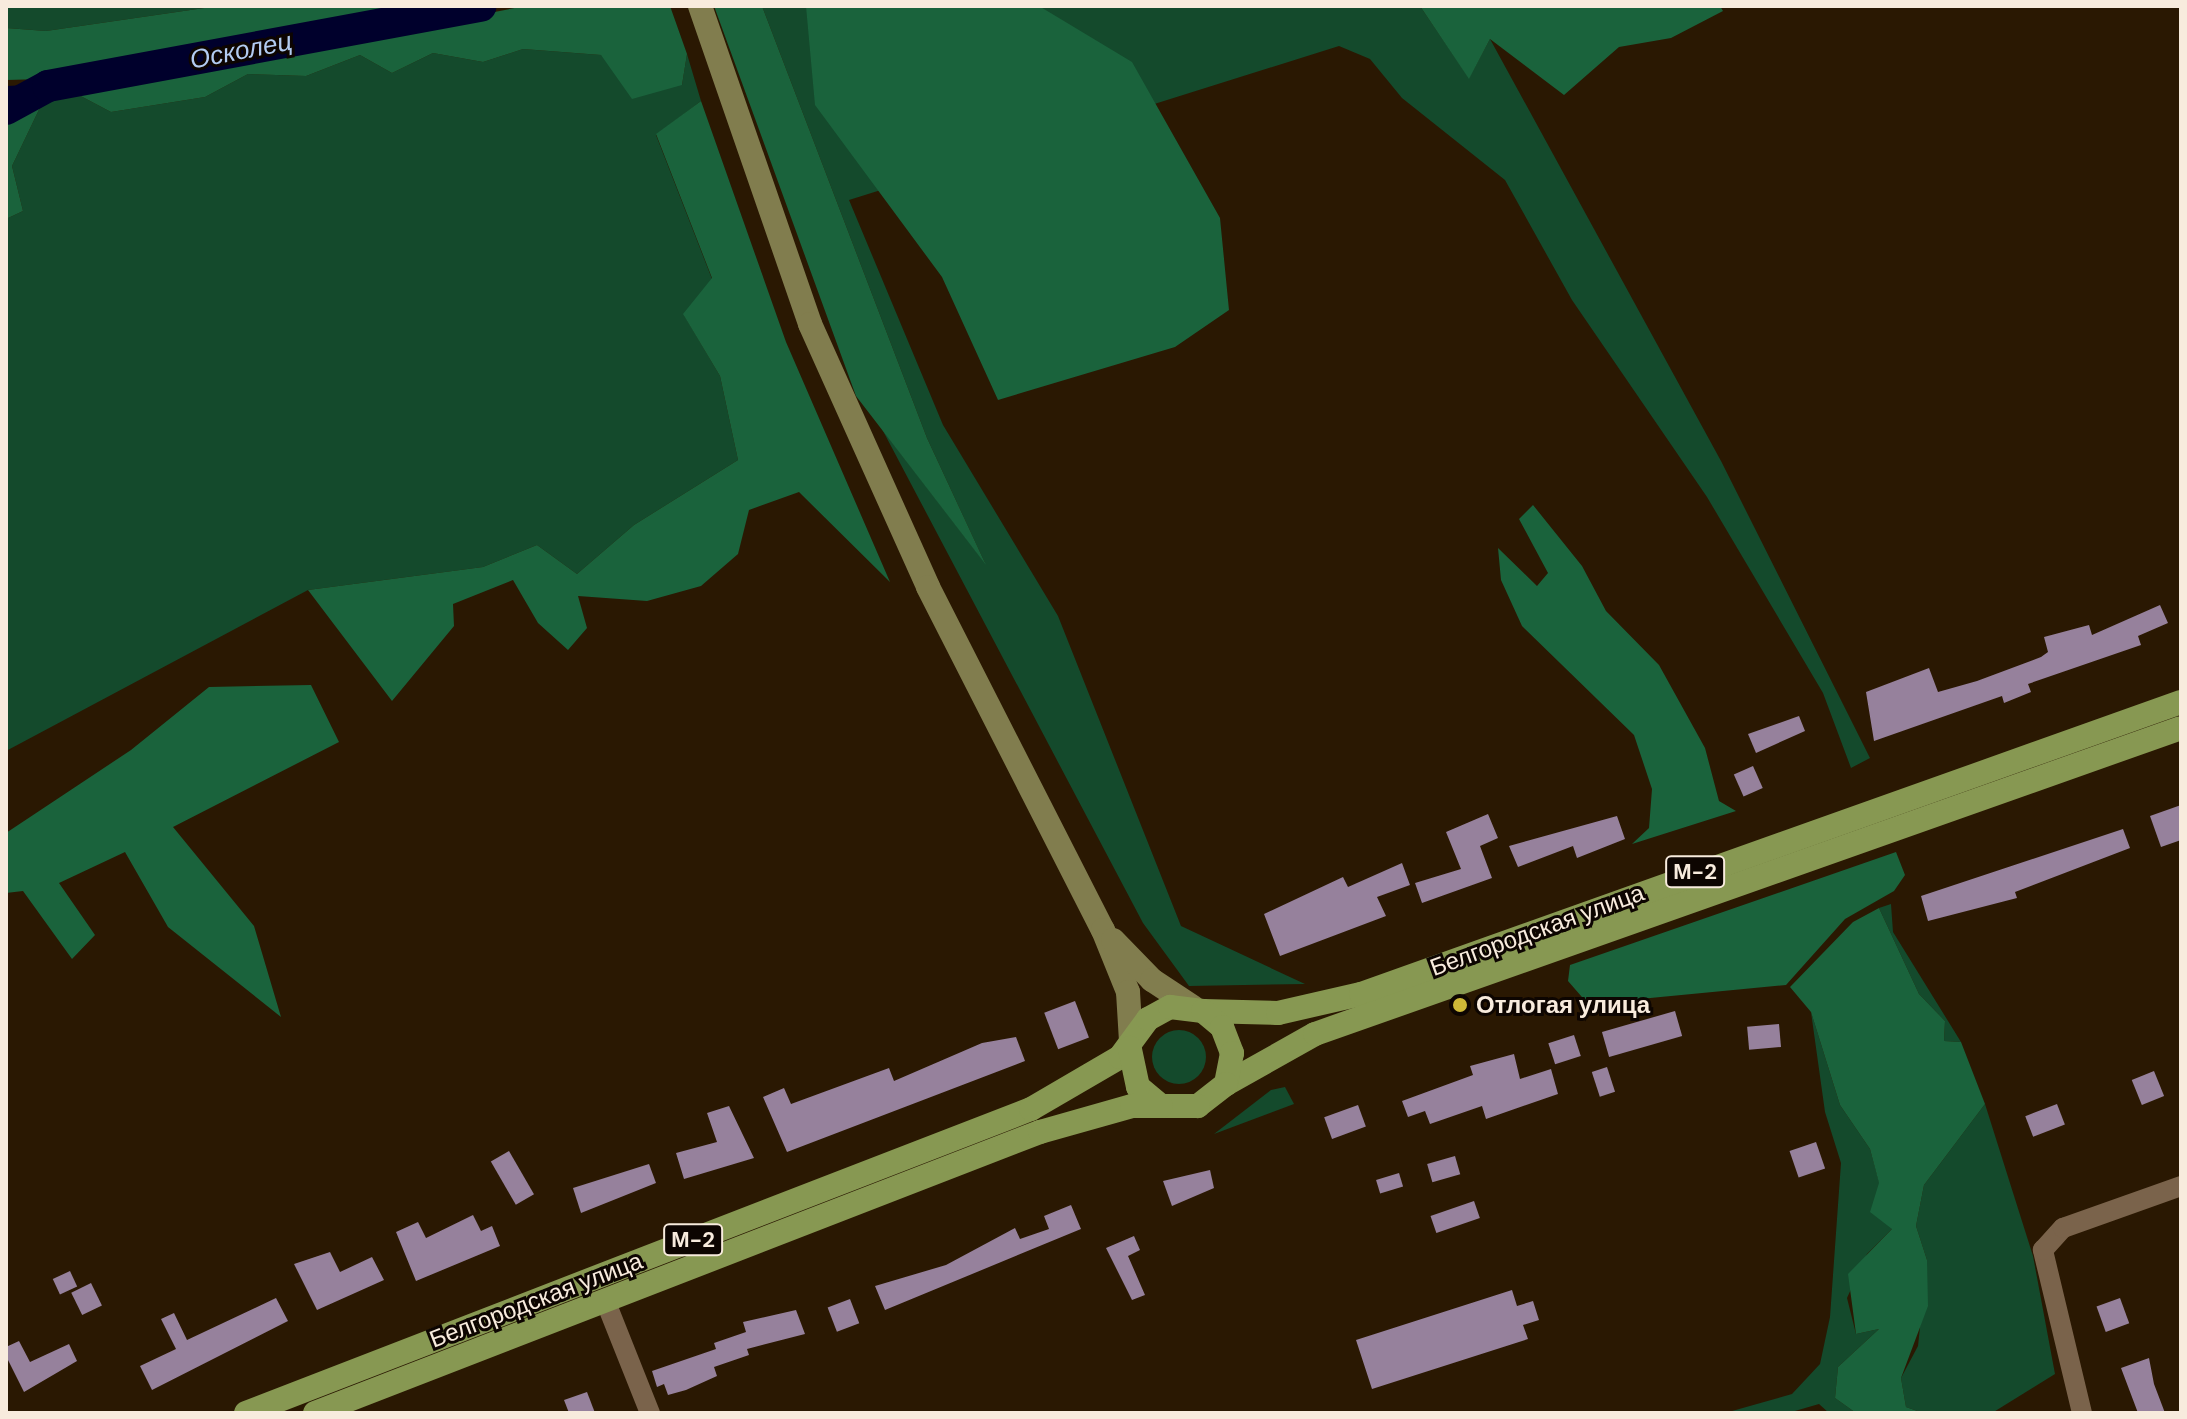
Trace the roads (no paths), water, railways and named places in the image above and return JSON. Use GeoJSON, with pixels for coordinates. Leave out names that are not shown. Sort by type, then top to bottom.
{"type":"FeatureCollection","features":[{"type":"Feature","properties":{"kind":"main road"},"geometry":{"type":"LineString","coordinates":[[700,6],[810,324],[928,587],[1103,930],[1128,992],[1130,1044],[1138,1087],[1161,1106]]}},
{"type":"Feature","properties":{"kind":"main road","name":"Белгородская улица"},"geometry":{"type":"LineString","coordinates":[[1198,1009],[1278,1013],[1361,994],[2181,702]]}},
{"type":"Feature","properties":{"kind":"main road","name":"Белгородская улица"},"geometry":{"type":"LineString","coordinates":[[1226,1084],[1315,1034],[2181,728]]}},
{"type":"Feature","properties":{"kind":"main road"},"geometry":{"type":"LineString","coordinates":[[1103,930],[1152,980],[1198,1009],[1229,1039],[1226,1084]]}},
{"type":"Feature","properties":{"kind":"main road","name":"М-2"},"geometry":{"type":"LineString","coordinates":[[1130,1044],[1160,1011],[1198,1009]]}},
{"type":"Feature","properties":{"kind":"main road","name":"Белгородская улица"},"geometry":{"type":"LineString","coordinates":[[246,1413],[1031,1109],[1130,1044]]}},
{"type":"Feature","properties":{"kind":"main road","name":"М-2"},"geometry":{"type":"LineString","coordinates":[[1161,1106],[1198,1106],[1226,1084]]}},
{"type":"Feature","properties":{"kind":"main road","name":"Белгородская улица"},"geometry":{"type":"LineString","coordinates":[[315,1413],[1040,1132],[1132,1106],[1161,1106]]}},
{"type":"Feature","properties":{"kind":"street"},"geometry":{"type":"LineString","coordinates":[[2082,1413],[2043,1250],[2063,1228],[2181,1186]]}},
{"type":"Feature","properties":{"kind":"street"},"geometry":{"type":"LineString","coordinates":[[605,1300],[650,1413]]}},
{"type":"Feature","properties":{"kind":"waterway","name":"Осколец"},"geometry":{"type":"LineString","coordinates":[[6,109],[48,86],[481,6]]}},
{"type":"Feature","properties":{"kind":"waterway"},"geometry":{"type":"LineString","coordinates":[[6,88],[48,86]]}},
{"type":"Feature","properties":{"kind":"place","name":"Отлогая улица"},"geometry":{"type":"Point","coordinates":[1460,1005]}}]}
